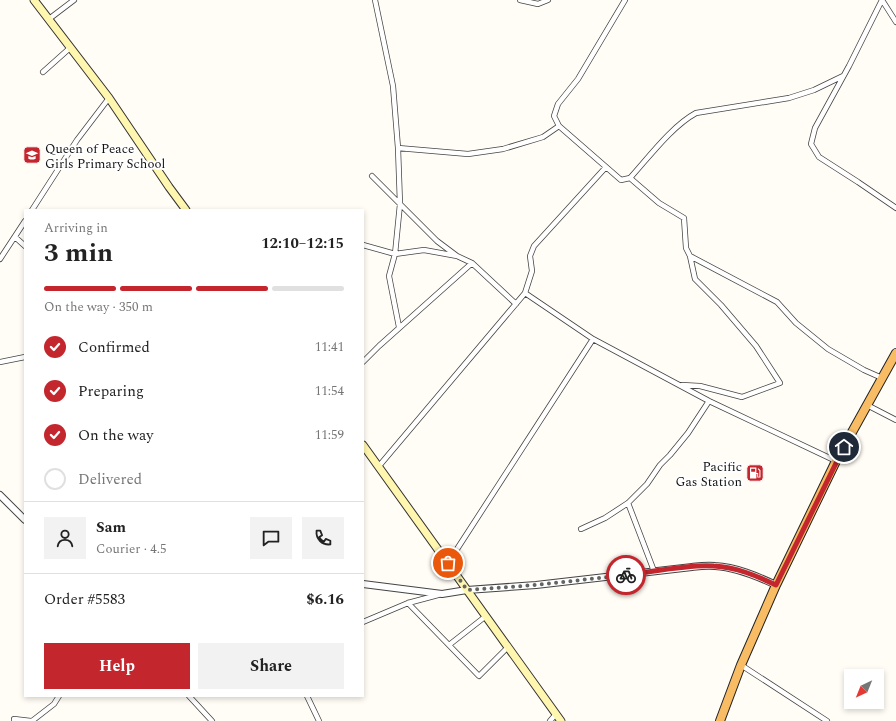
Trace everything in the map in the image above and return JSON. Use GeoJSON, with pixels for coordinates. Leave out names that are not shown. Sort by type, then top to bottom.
{"type":"FeatureCollection","features":[{"type":"Feature","properties":{"kind":"highway"},"geometry":{"type":"LineString","coordinates":[[720,721],[741,665],[776,585],[836,461],[896,353]]}},
{"type":"Feature","properties":{"kind":"main road"},"geometry":{"type":"LineString","coordinates":[[34,0],[109,98],[185,209]]}},
{"type":"Feature","properties":{"kind":"main road"},"geometry":{"type":"LineString","coordinates":[[364,446],[561,721]]}},
{"type":"Feature","properties":{"kind":"street"},"geometry":{"type":"LineString","coordinates":[[49,19],[74,0]]}},
{"type":"Feature","properties":{"kind":"street"},"geometry":{"type":"LineString","coordinates":[[375,0],[392,86],[398,148],[400,204],[395,254],[389,276],[399,327]]}},
{"type":"Feature","properties":{"kind":"street"},"geometry":{"type":"LineString","coordinates":[[520,0],[538,4],[548,0]]}},
{"type":"Feature","properties":{"kind":"street"},"geometry":{"type":"LineString","coordinates":[[625,0],[578,80],[558,104],[554,116],[558,126],[621,180],[630,178],[687,118],[696,113],[788,98],[814,90],[843,76]]}},
{"type":"Feature","properties":{"kind":"street"},"geometry":{"type":"LineString","coordinates":[[882,0],[896,22]]}},
{"type":"Feature","properties":{"kind":"street"},"geometry":{"type":"LineString","coordinates":[[882,0],[815,128],[811,144],[819,157],[896,208]]}},
{"type":"Feature","properties":{"kind":"street"},"geometry":{"type":"LineString","coordinates":[[43,72],[71,47]]}},
{"type":"Feature","properties":{"kind":"street"},"geometry":{"type":"LineString","coordinates":[[33,209],[77,140],[109,98]]}},
{"type":"Feature","properties":{"kind":"street"},"geometry":{"type":"LineString","coordinates":[[398,148],[468,154],[503,149],[543,137],[558,126]]}},
{"type":"Feature","properties":{"kind":"street"},"geometry":{"type":"LineString","coordinates":[[379,466],[525,293],[532,271],[530,256],[534,246],[606,167]]}},
{"type":"Feature","properties":{"kind":"street"},"geometry":{"type":"LineString","coordinates":[[372,176],[437,241],[457,256],[472,263],[516,304]]}},
{"type":"Feature","properties":{"kind":"street"},"geometry":{"type":"LineString","coordinates":[[630,178],[659,203],[684,218],[686,248],[690,256],[695,279],[722,305],[756,346],[780,383],[742,396],[700,386],[680,385]]}},
{"type":"Feature","properties":{"kind":"street"},"geometry":{"type":"LineString","coordinates":[[0,260],[24,223]]}},
{"type":"Feature","properties":{"kind":"street"},"geometry":{"type":"LineString","coordinates":[[15,237],[24,245]]}},
{"type":"Feature","properties":{"kind":"street"},"geometry":{"type":"LineString","coordinates":[[364,245],[395,254],[424,250],[457,256]]}},
{"type":"Feature","properties":{"kind":"street"},"geometry":{"type":"LineString","coordinates":[[690,256],[778,302],[796,323],[828,349],[864,370],[882,378]]}},
{"type":"Feature","properties":{"kind":"street"},"geometry":{"type":"LineString","coordinates":[[364,361],[399,327],[472,263]]}},
{"type":"Feature","properties":{"kind":"street"},"geometry":{"type":"LineString","coordinates":[[525,293],[593,339],[709,401],[836,461]]}},
{"type":"Feature","properties":{"kind":"street"},"geometry":{"type":"LineString","coordinates":[[448,563],[593,339]]}},
{"type":"Feature","properties":{"kind":"street"},"geometry":{"type":"LineString","coordinates":[[0,362],[24,357]]}},
{"type":"Feature","properties":{"kind":"street"},"geometry":{"type":"LineString","coordinates":[[581,530],[605,518],[628,503],[647,484],[660,465],[688,433],[709,401]]}},
{"type":"Feature","properties":{"kind":"street"},"geometry":{"type":"LineString","coordinates":[[867,405],[896,420]]}},
{"type":"Feature","properties":{"kind":"street"},"geometry":{"type":"LineString","coordinates":[[0,495],[24,519]]}},
{"type":"Feature","properties":{"kind":"street"},"geometry":{"type":"LineString","coordinates":[[628,503],[654,571]]}},
{"type":"Feature","properties":{"kind":"street"},"geometry":{"type":"LineString","coordinates":[[364,622],[408,603],[442,594],[467,590],[544,584],[692,567],[715,566],[737,569],[776,585]]}},
{"type":"Feature","properties":{"kind":"street"},"geometry":{"type":"LineString","coordinates":[[364,584],[442,594]]}},
{"type":"Feature","properties":{"kind":"street"},"geometry":{"type":"LineString","coordinates":[[408,603],[479,676],[508,647]]}},
{"type":"Feature","properties":{"kind":"street"},"geometry":{"type":"LineString","coordinates":[[449,645],[486,616]]}},
{"type":"Feature","properties":{"kind":"street"},"geometry":{"type":"LineString","coordinates":[[741,665],[827,721]]}},
{"type":"Feature","properties":{"kind":"street"},"geometry":{"type":"LineString","coordinates":[[14,721],[14,719],[32,721],[54,704],[58,697]]}},
{"type":"Feature","properties":{"kind":"street"},"geometry":{"type":"LineString","coordinates":[[190,697],[212,721]]}},
{"type":"Feature","properties":{"kind":"street"},"geometry":{"type":"LineString","coordinates":[[307,697],[319,721]]}},
{"type":"Feature","properties":{"kind":"street"},"geometry":{"type":"LineString","coordinates":[[550,721],[556,714]]}},
{"type":"Feature","properties":{"kind":"way so far"},"geometry":{"type":"LineString","coordinates":[[448,563],[467,590],[536,585],[626,575]]}},
{"type":"Feature","properties":{"kind":"place","name":"Queen of Peace Girls Primary School"},"geometry":{"type":"Point","coordinates":[32,155]}},
{"type":"Feature","properties":{"kind":"place","name":"Pacific Gas Station"},"geometry":{"type":"Point","coordinates":[755,473]}},
{"type":"Feature","properties":{"kind":"route"},"geometry":{"type":"LineString","coordinates":[[626,575],[692,567],[715,566],[737,569],[776,585],[844,447]]}}]}
